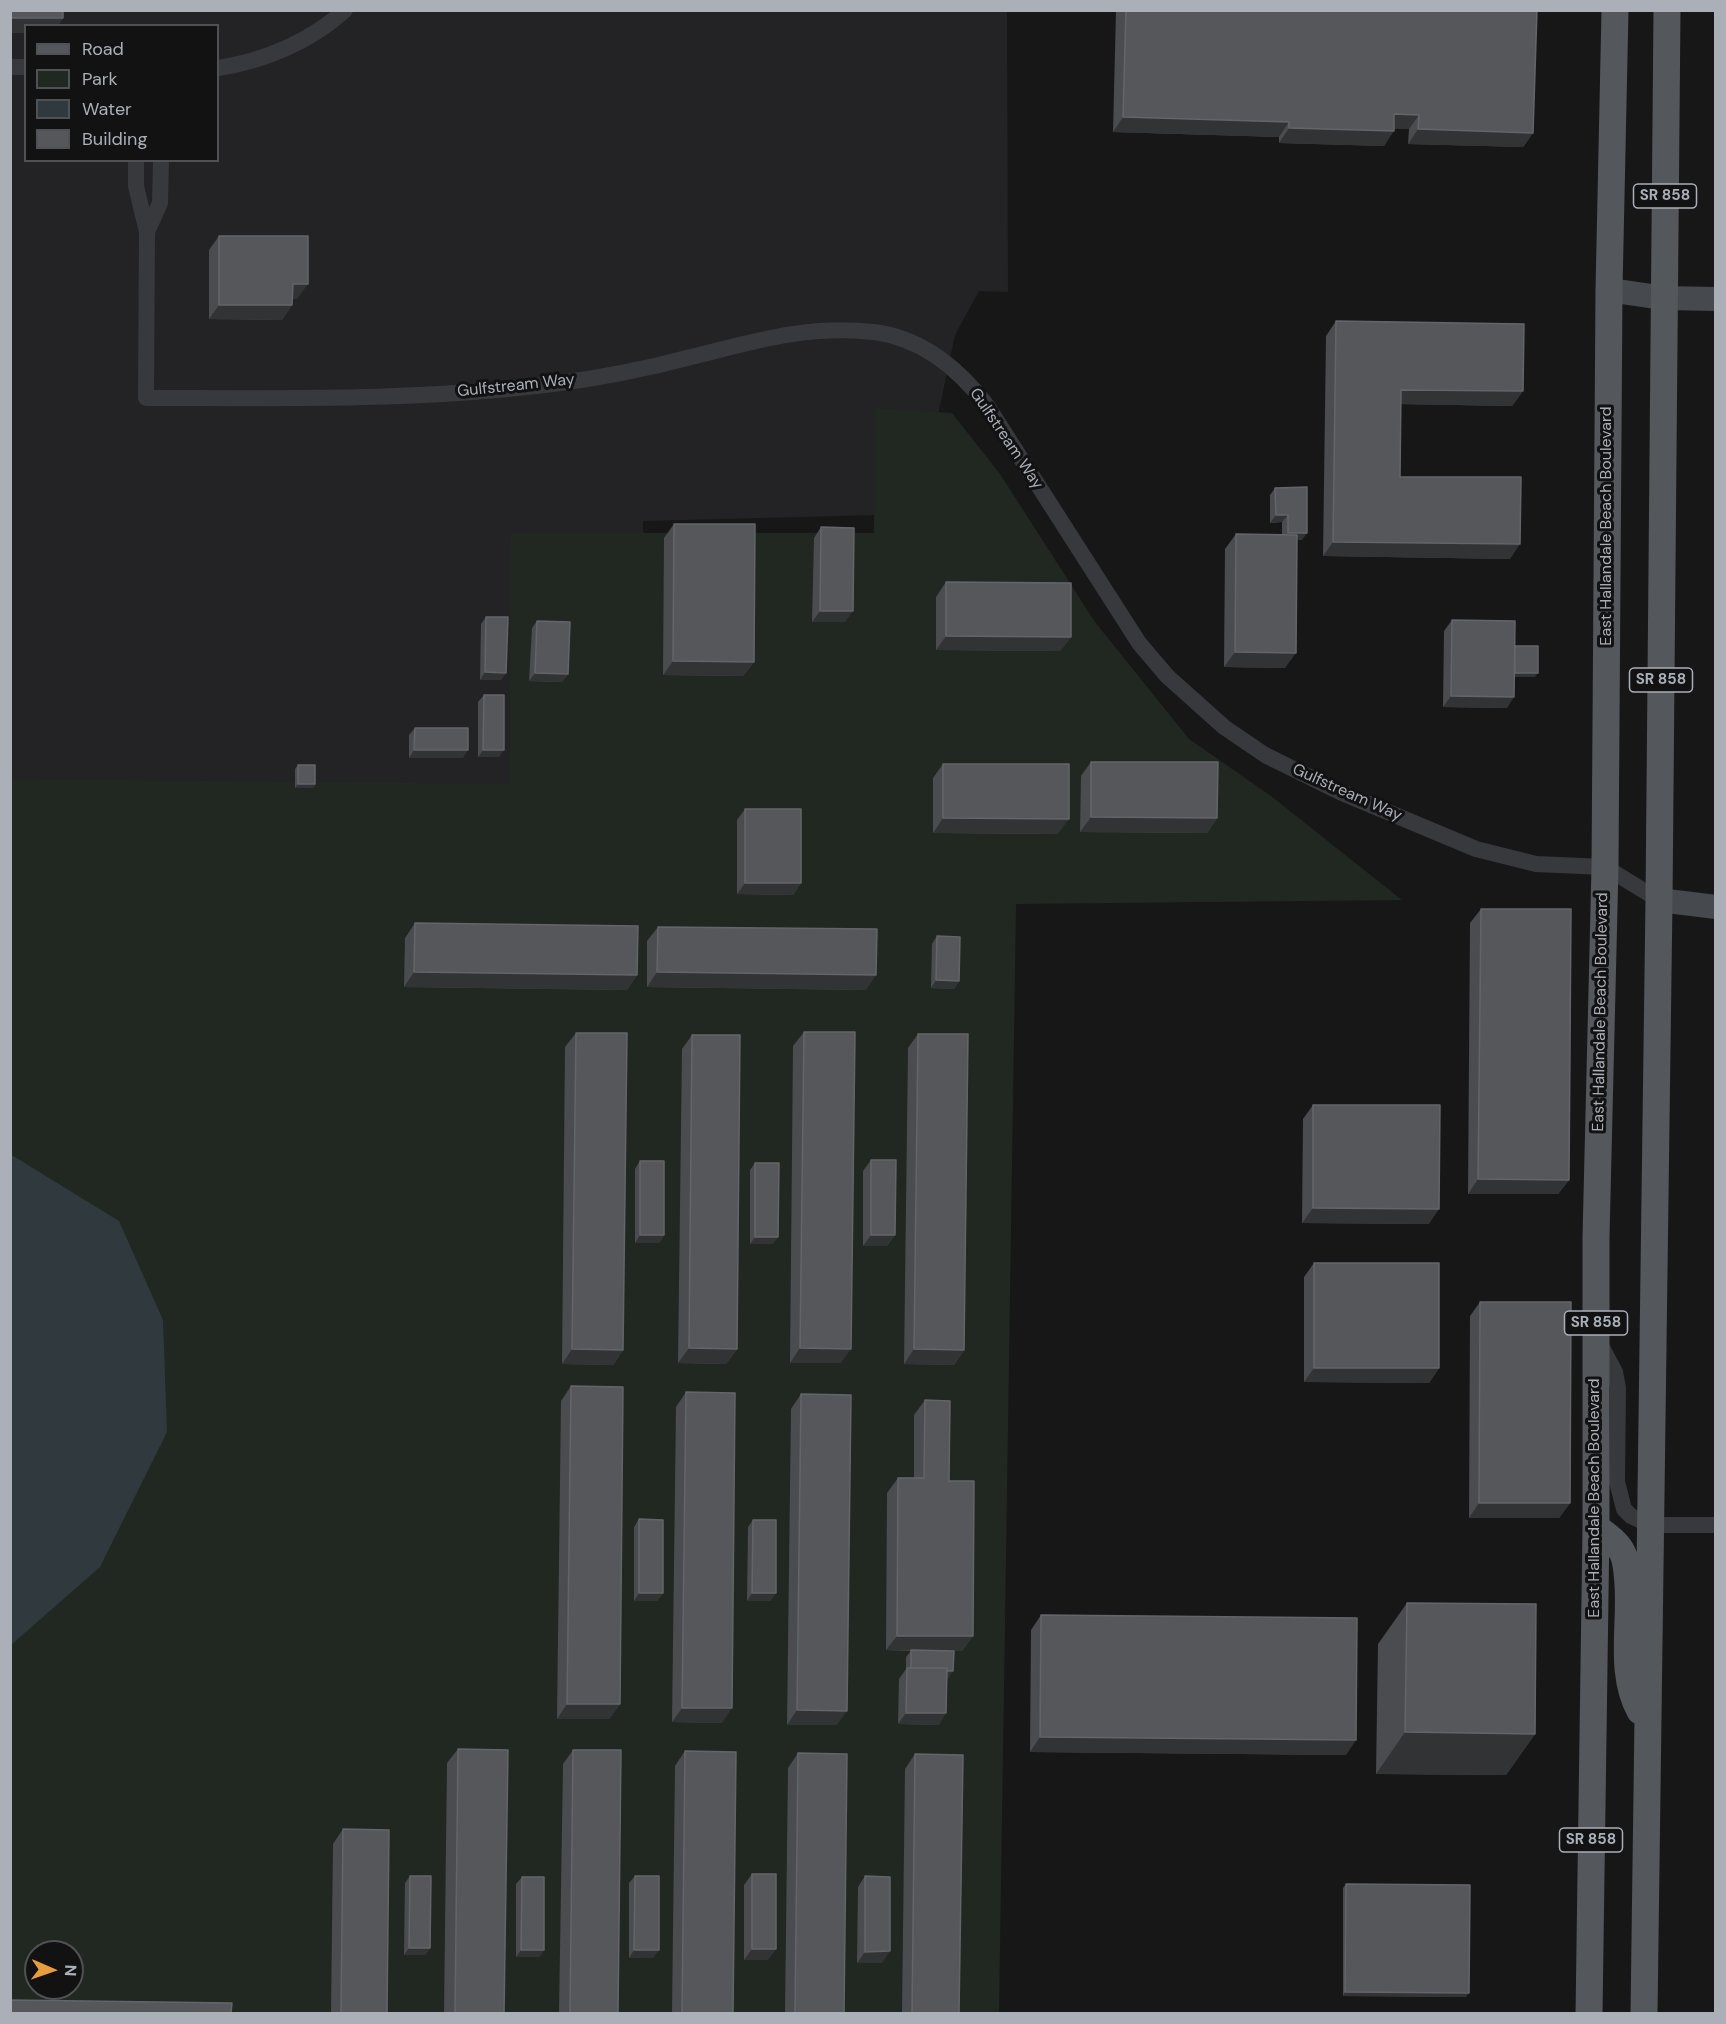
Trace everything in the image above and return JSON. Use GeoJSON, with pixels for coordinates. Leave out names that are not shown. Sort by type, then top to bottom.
{"type":"FeatureCollection","features":[{"type":"Feature","properties":{"kind":"main road","name":"East Hallandale Beach Boulevard"},"geometry":{"type":"LineString","coordinates":[[1589,2013],[1596,1527],[1595,1331],[1605,867],[1609,290],[1615,10]]}},
{"type":"Feature","properties":{"kind":"main road","name":"SR 858"},"geometry":{"type":"LineString","coordinates":[[1644,2013],[1659,900],[1667,10]]}},
{"type":"Feature","properties":{"kind":"main road"},"geometry":{"type":"LineString","coordinates":[[1596,1527],[1622,1552],[1628,1590],[1629,1683],[1632,1695],[1647,1722]]}},
{"type":"Feature","properties":{"kind":"street"},"geometry":{"type":"LineString","coordinates":[[219,68],[246,64],[288,48],[329,25],[345,10]]}},
{"type":"Feature","properties":{"kind":"street"},"geometry":{"type":"LineString","coordinates":[[135,162],[136,186],[147,232]]}},
{"type":"Feature","properties":{"kind":"street"},"geometry":{"type":"LineString","coordinates":[[147,232],[160,203],[161,162]]}},
{"type":"Feature","properties":{"kind":"street","name":"Gulfstream Way"},"geometry":{"type":"LineString","coordinates":[[147,232],[146,398],[419,396],[555,384],[653,366],[776,335],[801,331],[877,333],[910,342],[929,351],[953,368],[972,386],[988,407],[1139,643],[1167,676],[1224,727],[1264,755],[1340,792],[1476,849],[1536,864],[1605,867],[1659,900]]}},
{"type":"Feature","properties":{"kind":"street"},"geometry":{"type":"LineString","coordinates":[[1609,290],[1664,298],[1716,300]]}},
{"type":"Feature","properties":{"kind":"street"},"geometry":{"type":"LineString","coordinates":[[1659,900],[1716,907]]}},
{"type":"Feature","properties":{"kind":"street"},"geometry":{"type":"LineString","coordinates":[[1595,1331],[1615,1372],[1618,1388],[1619,1494],[1627,1513],[1650,1525],[1716,1525]]}},
{"type":"Feature","properties":{"kind":"shaded area"},"geometry":{"type":"Polygon","coordinates":[[[11,11],[1007,11],[1008,292],[979,291],[955,335],[917,514],[643,521],[647,886],[301,2013],[11,2014],[11,11]]]}},
{"type":"Feature","properties":{"kind":"green space"},"geometry":{"type":"Polygon","coordinates":[[[875,408],[952,413],[1000,474],[1095,622],[1189,739],[1271,796],[1402,900],[1016,904],[999,2013],[11,2014],[11,779],[509,784],[511,533],[874,533],[875,408]]]}},
{"type":"Feature","properties":{"kind":"water"},"geometry":{"type":"Polygon","coordinates":[[[10,1154],[119,1221],[163,1320],[167,1432],[100,1567],[11,1645],[10,1154]]]}},
{"type":"Feature","properties":{"kind":"building"},"geometry":{"type":"Polygon","coordinates":[[[10,10],[63,10],[63,18],[10,18],[10,10]]]}},
{"type":"Feature","properties":{"kind":"building"},"geometry":{"type":"Polygon","coordinates":[[[1126,10],[1537,10],[1533,133],[1418,129],[1419,115],[1394,114],[1394,131],[1289,128],[1289,122],[1123,117],[1126,10]]]}},
{"type":"Feature","properties":{"kind":"building"},"geometry":{"type":"Polygon","coordinates":[[[219,236],[308,236],[308,284],[293,284],[292,305],[219,305],[219,236]]]}},
{"type":"Feature","properties":{"kind":"building"},"geometry":{"type":"Polygon","coordinates":[[[1336,321],[1524,324],[1523,391],[1401,390],[1400,477],[1521,477],[1520,544],[1333,542],[1336,321]]]}},
{"type":"Feature","properties":{"kind":"building"},"geometry":{"type":"Polygon","coordinates":[[[1307,487],[1307,533],[1288,533],[1288,515],[1276,515],[1275,488],[1307,487]]]}},
{"type":"Feature","properties":{"kind":"building"},"geometry":{"type":"Polygon","coordinates":[[[674,524],[755,524],[754,662],[673,661],[674,524]]]}},
{"type":"Feature","properties":{"kind":"building"},"geometry":{"type":"Polygon","coordinates":[[[821,527],[854,528],[853,611],[820,611],[821,527]]]}},
{"type":"Feature","properties":{"kind":"building"},"geometry":{"type":"Polygon","coordinates":[[[1236,534],[1297,535],[1296,653],[1235,652],[1236,534]]]}},
{"type":"Feature","properties":{"kind":"building"},"geometry":{"type":"Polygon","coordinates":[[[946,582],[1071,583],[1071,637],[946,636],[946,582]]]}},
{"type":"Feature","properties":{"kind":"building"},"geometry":{"type":"Polygon","coordinates":[[[486,617],[508,617],[506,673],[485,672],[486,617]]]}},
{"type":"Feature","properties":{"kind":"building"},"geometry":{"type":"Polygon","coordinates":[[[1452,620],[1515,621],[1514,697],[1451,696],[1452,620]]]}},
{"type":"Feature","properties":{"kind":"building"},"geometry":{"type":"Polygon","coordinates":[[[537,621],[570,622],[568,674],[535,673],[537,621]]]}},
{"type":"Feature","properties":{"kind":"building"},"geometry":{"type":"Polygon","coordinates":[[[1515,646],[1538,646],[1538,673],[1515,673],[1515,646]]]}},
{"type":"Feature","properties":{"kind":"building"},"geometry":{"type":"Polygon","coordinates":[[[484,695],[504,695],[504,750],[483,750],[484,695]]]}},
{"type":"Feature","properties":{"kind":"building"},"geometry":{"type":"Polygon","coordinates":[[[415,728],[468,728],[468,750],[414,750],[415,728]]]}},
{"type":"Feature","properties":{"kind":"building"},"geometry":{"type":"Polygon","coordinates":[[[1091,762],[1218,762],[1217,818],[1091,817],[1091,762]]]}},
{"type":"Feature","properties":{"kind":"building"},"geometry":{"type":"Polygon","coordinates":[[[943,764],[1069,764],[1069,819],[943,818],[943,764]]]}},
{"type":"Feature","properties":{"kind":"building"},"geometry":{"type":"Polygon","coordinates":[[[298,765],[315,765],[315,784],[298,784],[298,765]]]}},
{"type":"Feature","properties":{"kind":"building"},"geometry":{"type":"Polygon","coordinates":[[[745,809],[801,809],[801,883],[745,883],[745,809]]]}},
{"type":"Feature","properties":{"kind":"building"},"geometry":{"type":"Polygon","coordinates":[[[1481,909],[1571,909],[1569,1180],[1478,1179],[1481,909]]]}},
{"type":"Feature","properties":{"kind":"building"},"geometry":{"type":"Polygon","coordinates":[[[415,923],[638,926],[637,975],[414,972],[415,923]]]}},
{"type":"Feature","properties":{"kind":"building"},"geometry":{"type":"Polygon","coordinates":[[[658,927],[877,929],[876,975],[657,972],[658,927]]]}},
{"type":"Feature","properties":{"kind":"building"},"geometry":{"type":"Polygon","coordinates":[[[937,936],[960,937],[959,981],[936,980],[937,936]]]}},
{"type":"Feature","properties":{"kind":"building"},"geometry":{"type":"Polygon","coordinates":[[[804,1032],[855,1032],[851,1349],[800,1348],[804,1032]]]}},
{"type":"Feature","properties":{"kind":"building"},"geometry":{"type":"Polygon","coordinates":[[[576,1033],[627,1033],[623,1350],[572,1349],[576,1033]]]}},
{"type":"Feature","properties":{"kind":"building"},"geometry":{"type":"Polygon","coordinates":[[[918,1034],[968,1034],[964,1350],[914,1349],[918,1034]]]}},
{"type":"Feature","properties":{"kind":"building"},"geometry":{"type":"Polygon","coordinates":[[[692,1035],[740,1035],[737,1349],[689,1348],[692,1035]]]}},
{"type":"Feature","properties":{"kind":"building"},"geometry":{"type":"Polygon","coordinates":[[[1313,1105],[1440,1105],[1439,1209],[1313,1208],[1313,1105]]]}},
{"type":"Feature","properties":{"kind":"building"},"geometry":{"type":"Polygon","coordinates":[[[871,1160],[896,1160],[895,1235],[871,1235],[871,1160]]]}},
{"type":"Feature","properties":{"kind":"building"},"geometry":{"type":"Polygon","coordinates":[[[640,1161],[664,1161],[664,1235],[640,1235],[640,1161]]]}},
{"type":"Feature","properties":{"kind":"building"},"geometry":{"type":"Polygon","coordinates":[[[755,1163],[779,1163],[778,1237],[755,1237],[755,1163]]]}},
{"type":"Feature","properties":{"kind":"building"},"geometry":{"type":"Polygon","coordinates":[[[1314,1263],[1439,1263],[1439,1368],[1314,1368],[1314,1263]]]}},
{"type":"Feature","properties":{"kind":"building"},"geometry":{"type":"Polygon","coordinates":[[[1480,1302],[1571,1302],[1570,1503],[1479,1503],[1480,1302]]]}},
{"type":"Feature","properties":{"kind":"building"},"geometry":{"type":"Polygon","coordinates":[[[571,1386],[623,1387],[620,1704],[567,1704],[571,1386]]]}},
{"type":"Feature","properties":{"kind":"building"},"geometry":{"type":"Polygon","coordinates":[[[686,1392],[735,1393],[732,1708],[682,1708],[686,1392]]]}},
{"type":"Feature","properties":{"kind":"building"},"geometry":{"type":"Polygon","coordinates":[[[801,1394],[851,1395],[847,1711],[797,1710],[801,1394]]]}},
{"type":"Feature","properties":{"kind":"building"},"geometry":{"type":"Polygon","coordinates":[[[925,1400],[950,1401],[949,1481],[974,1481],[973,1636],[897,1636],[898,1478],[924,1478],[925,1400]]]}},
{"type":"Feature","properties":{"kind":"building"},"geometry":{"type":"Polygon","coordinates":[[[639,1519],[663,1520],[663,1593],[639,1593],[639,1519]]]}},
{"type":"Feature","properties":{"kind":"building"},"geometry":{"type":"Polygon","coordinates":[[[753,1520],[776,1520],[776,1593],[752,1593],[753,1520]]]}},
{"type":"Feature","properties":{"kind":"building"},"geometry":{"type":"Polygon","coordinates":[[[1407,1603],[1536,1604],[1535,1734],[1405,1732],[1407,1603]]]}},
{"type":"Feature","properties":{"kind":"building"},"geometry":{"type":"Polygon","coordinates":[[[1041,1615],[1357,1618],[1356,1740],[1040,1737],[1041,1615]]]}},
{"type":"Feature","properties":{"kind":"building"},"geometry":{"type":"Polygon","coordinates":[[[911,1650],[954,1651],[953,1671],[947,1671],[947,1668],[911,1668],[911,1650]]]}},
{"type":"Feature","properties":{"kind":"building"},"geometry":{"type":"Polygon","coordinates":[[[907,1668],[947,1668],[946,1713],[906,1713],[907,1668]]]}},
{"type":"Feature","properties":{"kind":"building"},"geometry":{"type":"Polygon","coordinates":[[[458,1749],[508,1750],[504,2013],[455,2013],[458,1749]]]}},
{"type":"Feature","properties":{"kind":"building"},"geometry":{"type":"Polygon","coordinates":[[[573,1750],[621,1750],[618,2013],[570,2013],[573,1750]]]}},
{"type":"Feature","properties":{"kind":"building"},"geometry":{"type":"Polygon","coordinates":[[[685,1751],[736,1752],[733,2013],[682,2013],[685,1751]]]}},
{"type":"Feature","properties":{"kind":"building"},"geometry":{"type":"Polygon","coordinates":[[[798,1753],[847,1754],[844,2013],[795,2013],[798,1753]]]}},
{"type":"Feature","properties":{"kind":"building"},"geometry":{"type":"Polygon","coordinates":[[[915,1754],[963,1755],[959,2013],[912,2013],[915,1754]]]}},
{"type":"Feature","properties":{"kind":"building"},"geometry":{"type":"Polygon","coordinates":[[[343,1829],[389,1830],[387,2013],[341,2013],[343,1829]]]}},
{"type":"Feature","properties":{"kind":"building"},"geometry":{"type":"Polygon","coordinates":[[[752,1874],[776,1874],[776,1949],[752,1949],[752,1874]]]}},
{"type":"Feature","properties":{"kind":"building"},"geometry":{"type":"Polygon","coordinates":[[[410,1876],[431,1876],[430,1948],[409,1948],[410,1876]]]}},
{"type":"Feature","properties":{"kind":"building"},"geometry":{"type":"Polygon","coordinates":[[[635,1876],[659,1876],[659,1950],[634,1950],[635,1876]]]}},
{"type":"Feature","properties":{"kind":"building"},"geometry":{"type":"Polygon","coordinates":[[[865,1876],[890,1877],[890,1951],[865,1952],[865,1876]]]}},
{"type":"Feature","properties":{"kind":"building"},"geometry":{"type":"Polygon","coordinates":[[[522,1877],[544,1877],[544,1950],[521,1950],[522,1877]]]}},
{"type":"Feature","properties":{"kind":"building"},"geometry":{"type":"Polygon","coordinates":[[[1346,1884],[1470,1885],[1469,1993],[1345,1992],[1346,1884]]]}},
{"type":"Feature","properties":{"kind":"building"},"geometry":{"type":"Polygon","coordinates":[[[10,2000],[232,2003],[231,2013],[10,2013],[10,2000]]]}}]}
